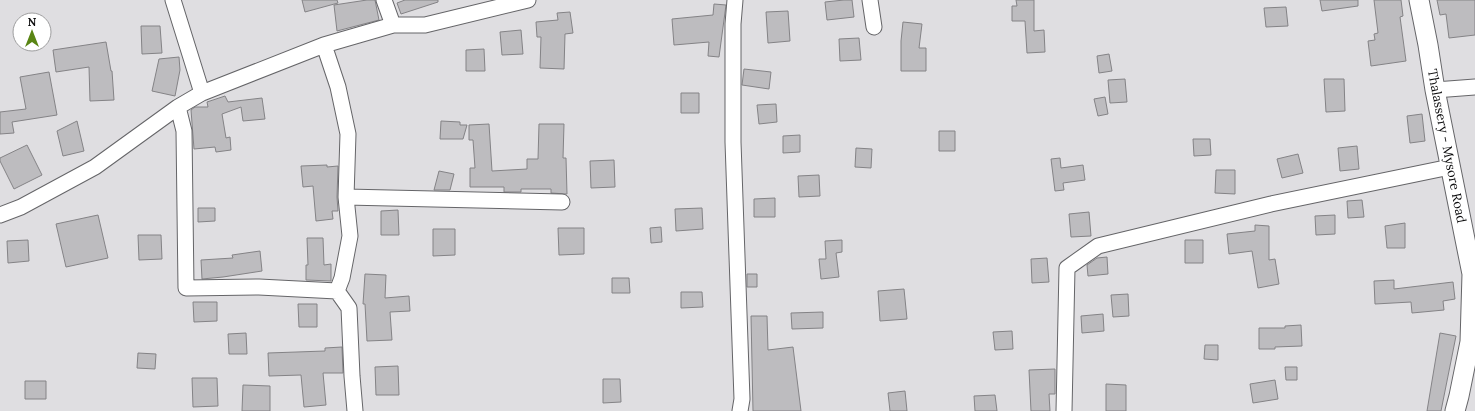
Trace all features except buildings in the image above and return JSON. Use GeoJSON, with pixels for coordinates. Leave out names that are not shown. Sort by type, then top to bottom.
{"type":"FeatureCollection","features":[{"type":"Feature","properties":{"kind":"main road","name":"Thalassery - Mysore Road"},"geometry":{"type":"LineString","coordinates":[[1419,0],[1428,46],[1434,90],[1472,274],[1473,342],[1455,411]]}},
{"type":"Feature","properties":{"kind":"street"},"geometry":{"type":"LineString","coordinates":[[173,0],[202,93]]}},
{"type":"Feature","properties":{"kind":"street"},"geometry":{"type":"LineString","coordinates":[[384,0],[393,25]]}},
{"type":"Feature","properties":{"kind":"street"},"geometry":{"type":"LineString","coordinates":[[0,215],[21,207],[95,167],[178,107],[202,93],[324,45],[393,25],[425,25],[528,0]]}},
{"type":"Feature","properties":{"kind":"street"},"geometry":{"type":"LineString","coordinates":[[735,0],[733,24],[733,142],[742,383],[740,411]]}},
{"type":"Feature","properties":{"kind":"street"},"geometry":{"type":"LineString","coordinates":[[870,0],[874,27]]}},
{"type":"Feature","properties":{"kind":"street"},"geometry":{"type":"LineString","coordinates":[[324,45],[338,87],[348,134],[346,197],[350,236],[342,278],[337,291]]}},
{"type":"Feature","properties":{"kind":"street"},"geometry":{"type":"LineString","coordinates":[[1434,90],[1475,87]]}},
{"type":"Feature","properties":{"kind":"street"},"geometry":{"type":"LineString","coordinates":[[178,107],[184,131],[186,288],[259,287],[337,291]]}},
{"type":"Feature","properties":{"kind":"street"},"geometry":{"type":"LineString","coordinates":[[1064,411],[1067,268],[1098,246],[1271,204],[1450,167]]}},
{"type":"Feature","properties":{"kind":"street"},"geometry":{"type":"LineString","coordinates":[[346,197],[562,202]]}},
{"type":"Feature","properties":{"kind":"street"},"geometry":{"type":"LineString","coordinates":[[337,291],[349,308],[355,411]]}}]}
